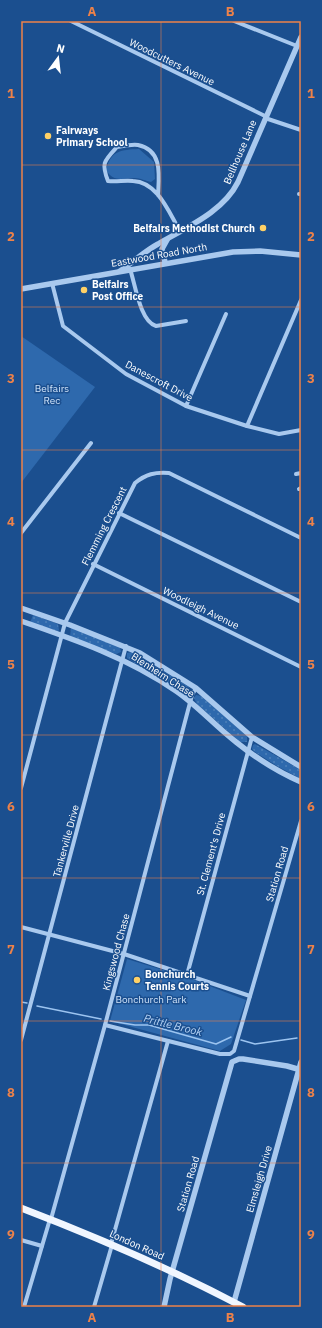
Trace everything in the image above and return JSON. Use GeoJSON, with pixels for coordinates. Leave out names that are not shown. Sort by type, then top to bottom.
{"type":"FeatureCollection","features":[{"type":"Feature","properties":{"kind":"main road","name":"London Road"},"geometry":{"type":"LineString","coordinates":[[21,1208],[51,1219],[172,1272],[238,1305]]}},
{"type":"Feature","properties":{"kind":"street","name":"Woodcutters Avenue"},"geometry":{"type":"LineString","coordinates":[[71,21],[265,117],[301,130]]}},
{"type":"Feature","properties":{"kind":"street"},"geometry":{"type":"LineString","coordinates":[[234,21],[299,42]]}},
{"type":"Feature","properties":{"kind":"street","name":"Bellhouse Lane"},"geometry":{"type":"LineString","coordinates":[[120,271],[153,247],[167,240],[212,211],[229,197],[238,182],[265,117],[299,42]]}},
{"type":"Feature","properties":{"kind":"street"},"geometry":{"type":"LineString","coordinates":[[158,195],[159,166],[154,154],[144,147],[137,145],[117,147],[105,160],[104,170],[108,181],[133,181],[147,183],[158,195],[180,231]]}},
{"type":"Feature","properties":{"kind":"street"},"geometry":{"type":"LineString","coordinates":[[166,262],[162,249],[167,240]]}},
{"type":"Feature","properties":{"kind":"street"},"geometry":{"type":"LineString","coordinates":[[153,247],[162,249]]}},
{"type":"Feature","properties":{"kind":"street","name":"Eastwood Road North"},"geometry":{"type":"LineString","coordinates":[[21,289],[166,262],[247,251],[301,255]]}},
{"type":"Feature","properties":{"kind":"street"},"geometry":{"type":"LineString","coordinates":[[140,257],[143,266]]}},
{"type":"Feature","properties":{"kind":"street"},"geometry":{"type":"LineString","coordinates":[[130,269],[136,286],[140,307],[152,325],[156,326],[186,321]]}},
{"type":"Feature","properties":{"kind":"street","name":"Danescroft Drive"},"geometry":{"type":"LineString","coordinates":[[52,283],[60,320],[67,331],[126,374],[186,406],[247,426],[279,434],[301,430]]}},
{"type":"Feature","properties":{"kind":"street"},"geometry":{"type":"LineString","coordinates":[[247,426],[301,300]]}},
{"type":"Feature","properties":{"kind":"street"},"geometry":{"type":"LineString","coordinates":[[186,406],[226,314]]}},
{"type":"Feature","properties":{"kind":"street"},"geometry":{"type":"LineString","coordinates":[[21,533],[91,443]]}},
{"type":"Feature","properties":{"kind":"street","name":"Flemming Crescent"},"geometry":{"type":"LineString","coordinates":[[21,788],[65,623],[93,564],[135,483],[142,477],[151,473],[169,473],[301,538]]}},
{"type":"Feature","properties":{"kind":"street"},"geometry":{"type":"LineString","coordinates":[[296,474],[301,473]]}},
{"type":"Feature","properties":{"kind":"street"},"geometry":{"type":"LineString","coordinates":[[119,513],[301,602]]}},
{"type":"Feature","properties":{"kind":"street","name":"Woodleigh Avenue"},"geometry":{"type":"LineString","coordinates":[[93,564],[301,667]]}},
{"type":"Feature","properties":{"kind":"street","name":"Blenheim Chase"},"geometry":{"type":"LineString","coordinates":[[21,608],[126,646],[158,663],[196,688],[252,738],[301,767]]}},
{"type":"Feature","properties":{"kind":"street","name":"Blenheim Chase"},"geometry":{"type":"LineString","coordinates":[[21,621],[122,659],[152,676],[190,702],[247,751],[278,771],[301,782]]}},
{"type":"Feature","properties":{"kind":"street","name":"Tankerville Drive"},"geometry":{"type":"LineString","coordinates":[[21,1040],[126,646]]}},
{"type":"Feature","properties":{"kind":"street","name":"Kingswood Chase"},"geometry":{"type":"LineString","coordinates":[[24,1307],[51,1219],[105,1025],[190,702],[196,688]]}},
{"type":"Feature","properties":{"kind":"street","name":"St. Clement's Drive"},"geometry":{"type":"LineString","coordinates":[[187,975],[247,751],[252,738]]}},
{"type":"Feature","properties":{"kind":"street","name":"Station Road"},"geometry":{"type":"LineString","coordinates":[[168,1041],[225,1055],[234,1051],[301,821]]}},
{"type":"Feature","properties":{"kind":"street"},"geometry":{"type":"LineString","coordinates":[[21,927],[124,954],[250,996]]}},
{"type":"Feature","properties":{"kind":"street"},"geometry":{"type":"LineString","coordinates":[[94,1307],[168,1041],[105,1025]]}},
{"type":"Feature","properties":{"kind":"street","name":"Station Road"},"geometry":{"type":"LineString","coordinates":[[164,1307],[172,1272],[232,1062],[239,1059],[288,1066],[300,1070]]}},
{"type":"Feature","properties":{"kind":"street","name":"Elmsleigh Drive"},"geometry":{"type":"LineString","coordinates":[[238,1305],[301,1062]]}},
{"type":"Feature","properties":{"kind":"street"},"geometry":{"type":"LineString","coordinates":[[21,1240],[42,1246]]}},
{"type":"Feature","properties":{"kind":"green space"},"geometry":{"type":"Polygon","coordinates":[[[139,149],[154,162],[155,179],[151,182],[137,178],[115,178],[112,177],[106,170],[111,158],[118,152],[139,149]]]}},
{"type":"Feature","properties":{"kind":"green space","name":"Belfairs Rec"},"geometry":{"type":"Polygon","coordinates":[[[21,336],[95,387],[21,483],[21,336]]]}},
{"type":"Feature","properties":{"kind":"green space"},"geometry":{"type":"Polygon","coordinates":[[[33,615],[58,624],[59,630],[58,631],[30,623],[33,615]]]}},
{"type":"Feature","properties":{"kind":"green space"},"geometry":{"type":"Polygon","coordinates":[[[71,628],[120,647],[121,652],[116,654],[70,637],[71,628]]]}},
{"type":"Feature","properties":{"kind":"green space"},"geometry":{"type":"Polygon","coordinates":[[[132,652],[189,687],[190,692],[184,694],[127,658],[127,653],[132,652]]]}},
{"type":"Feature","properties":{"kind":"green space"},"geometry":{"type":"Polygon","coordinates":[[[196,695],[201,696],[247,736],[247,742],[240,742],[197,704],[194,698],[196,695]]]}},
{"type":"Feature","properties":{"kind":"green space"},"geometry":{"type":"Polygon","coordinates":[[[255,744],[301,770],[301,779],[255,752],[252,749],[253,745],[255,744]]]}},
{"type":"Feature","properties":{"kind":"green space","name":"Bonchurch Park"},"geometry":{"type":"Polygon","coordinates":[[[127,959],[186,977],[246,1000],[231,1044],[220,1051],[110,1021],[127,959]]]}},
{"type":"Feature","properties":{"kind":"waterway","name":"Prittle Brook"},"geometry":{"type":"LineString","coordinates":[[21,1002],[27,1003]]}},
{"type":"Feature","properties":{"kind":"waterway","name":"Prittle Brook"},"geometry":{"type":"LineString","coordinates":[[37,1006],[101,1019]]}},
{"type":"Feature","properties":{"kind":"waterway","name":"Prittle Brook"},"geometry":{"type":"LineString","coordinates":[[110,1021],[135,1025],[149,1025],[216,1044],[231,1037]]}},
{"type":"Feature","properties":{"kind":"waterway","name":"Prittle Brook"},"geometry":{"type":"LineString","coordinates":[[241,1040],[255,1044],[297,1038]]}},
{"type":"Feature","properties":{"kind":"place","name":"Fairways Primary School"},"geometry":{"type":"Point","coordinates":[48,136]}},
{"type":"Feature","properties":{"kind":"place","name":"Belfairs Methodist Church"},"geometry":{"type":"Point","coordinates":[263,228]}},
{"type":"Feature","properties":{"kind":"place","name":"Belfairs Post Office"},"geometry":{"type":"Point","coordinates":[84,290]}},
{"type":"Feature","properties":{"kind":"place","name":"Bonchurch Tennis Courts"},"geometry":{"type":"Point","coordinates":[137,980]}}]}
